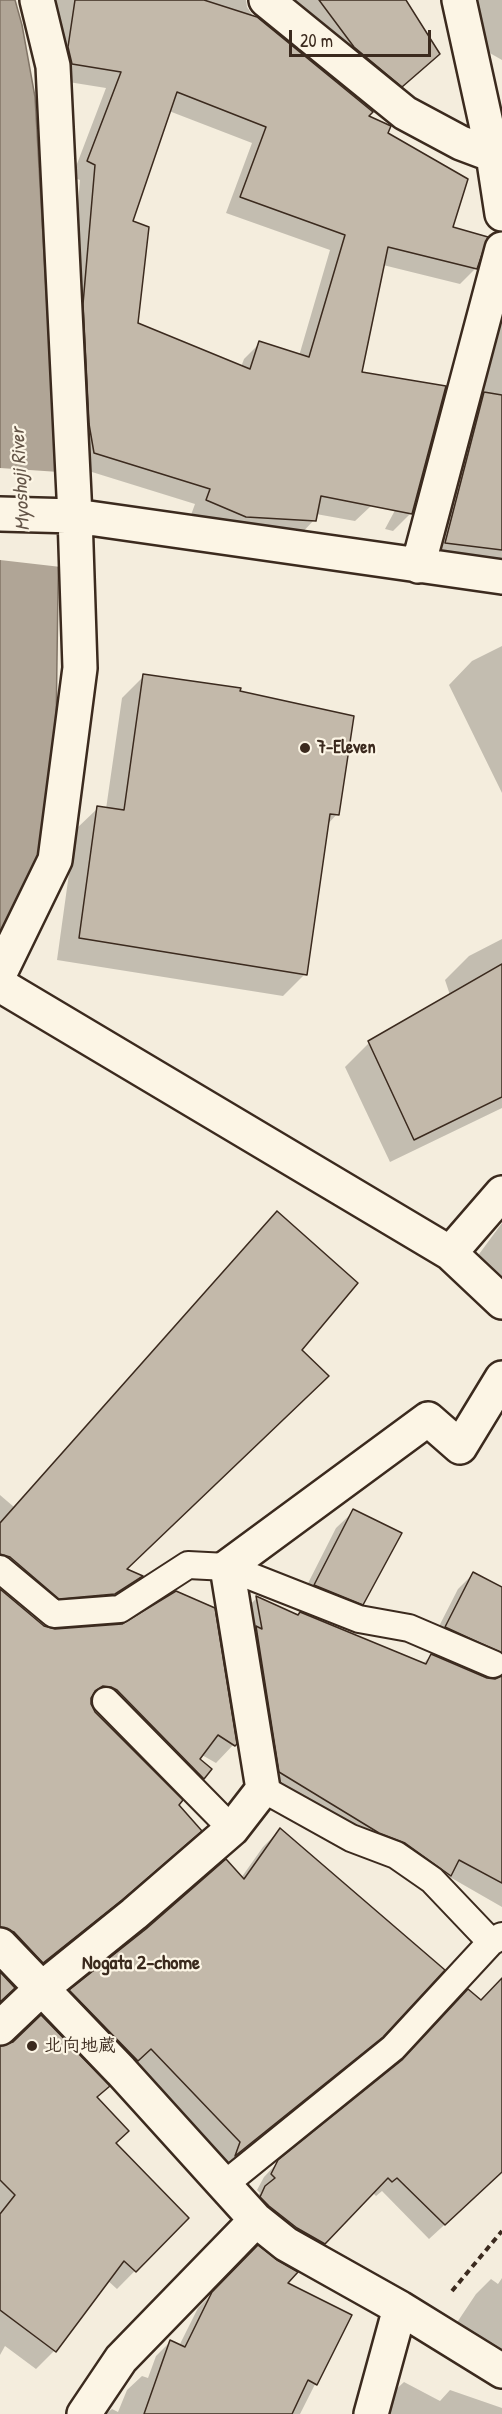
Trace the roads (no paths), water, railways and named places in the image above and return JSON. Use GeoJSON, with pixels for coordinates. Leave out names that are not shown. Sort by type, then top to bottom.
{"type":"FeatureCollection","features":[{"type":"Feature","properties":{"kind":"street"},"geometry":{"type":"LineString","coordinates":[[0,973],[55,860],[80,668],[67,516],[53,66],[37,0]]}},
{"type":"Feature","properties":{"kind":"street"},"geometry":{"type":"LineString","coordinates":[[459,0],[498,154],[502,214]]}},
{"type":"Feature","properties":{"kind":"street"},"geometry":{"type":"LineString","coordinates":[[272,1],[405,112],[461,142],[498,154]]}},
{"type":"Feature","properties":{"kind":"street"},"geometry":{"type":"LineString","coordinates":[[418,566],[502,249]]}},
{"type":"Feature","properties":{"kind":"street"},"geometry":{"type":"LineString","coordinates":[[0,514],[67,516],[502,577]]}},
{"type":"Feature","properties":{"kind":"street"},"geometry":{"type":"LineString","coordinates":[[0,985],[450,1253],[502,1302]]}},
{"type":"Feature","properties":{"kind":"street"},"geometry":{"type":"LineString","coordinates":[[450,1253],[502,1193]]}},
{"type":"Feature","properties":{"kind":"street"},"geometry":{"type":"LineString","coordinates":[[0,2028],[41,1989],[134,1914],[232,1829],[263,1789],[227,1567],[428,1419],[460,1447],[502,1378]]}},
{"type":"Feature","properties":{"kind":"street"},"geometry":{"type":"LineString","coordinates":[[0,1944],[121,2071],[256,2220],[286,2244],[502,2371]]}},
{"type":"Feature","properties":{"kind":"street"},"geometry":{"type":"LineString","coordinates":[[84,2414],[122,2359],[256,2220]]}},
{"type":"Feature","properties":{"kind":"street"},"geometry":{"type":"LineString","coordinates":[[371,2414],[412,2316]]}},
{"type":"Feature","properties":{"kind":"lane"},"geometry":{"type":"LineString","coordinates":[[0,1569],[54,1614],[120,1609],[188,1565],[227,1567],[358,1619],[409,1628],[494,1664]]}},
{"type":"Feature","properties":{"kind":"lane"},"geometry":{"type":"LineString","coordinates":[[106,1701],[232,1829]]}},
{"type":"Feature","properties":{"kind":"lane"},"geometry":{"type":"LineString","coordinates":[[225,2184],[393,2048],[496,1939],[432,1880],[396,1855],[351,1838],[263,1789]]}},
{"type":"Feature","properties":{"kind":"water","name":"Myoshoji River"},"geometry":{"type":"Polygon","coordinates":[[[0,0],[15,0],[22,25],[35,97],[59,517],[55,800],[30,895],[0,959],[0,0]]]}},
{"type":"Feature","properties":{"kind":"place","name":"7-Eleven"},"geometry":{"type":"Point","coordinates":[305,748]}},
{"type":"Feature","properties":{"kind":"place","name":"北向地蔵"},"geometry":{"type":"Point","coordinates":[32,2046]}},
{"type":"Feature","properties":{"kind":"district","name":"Nogata 2-chome"},"geometry":{"type":"Point","coordinates":[141,1964]}}]}
